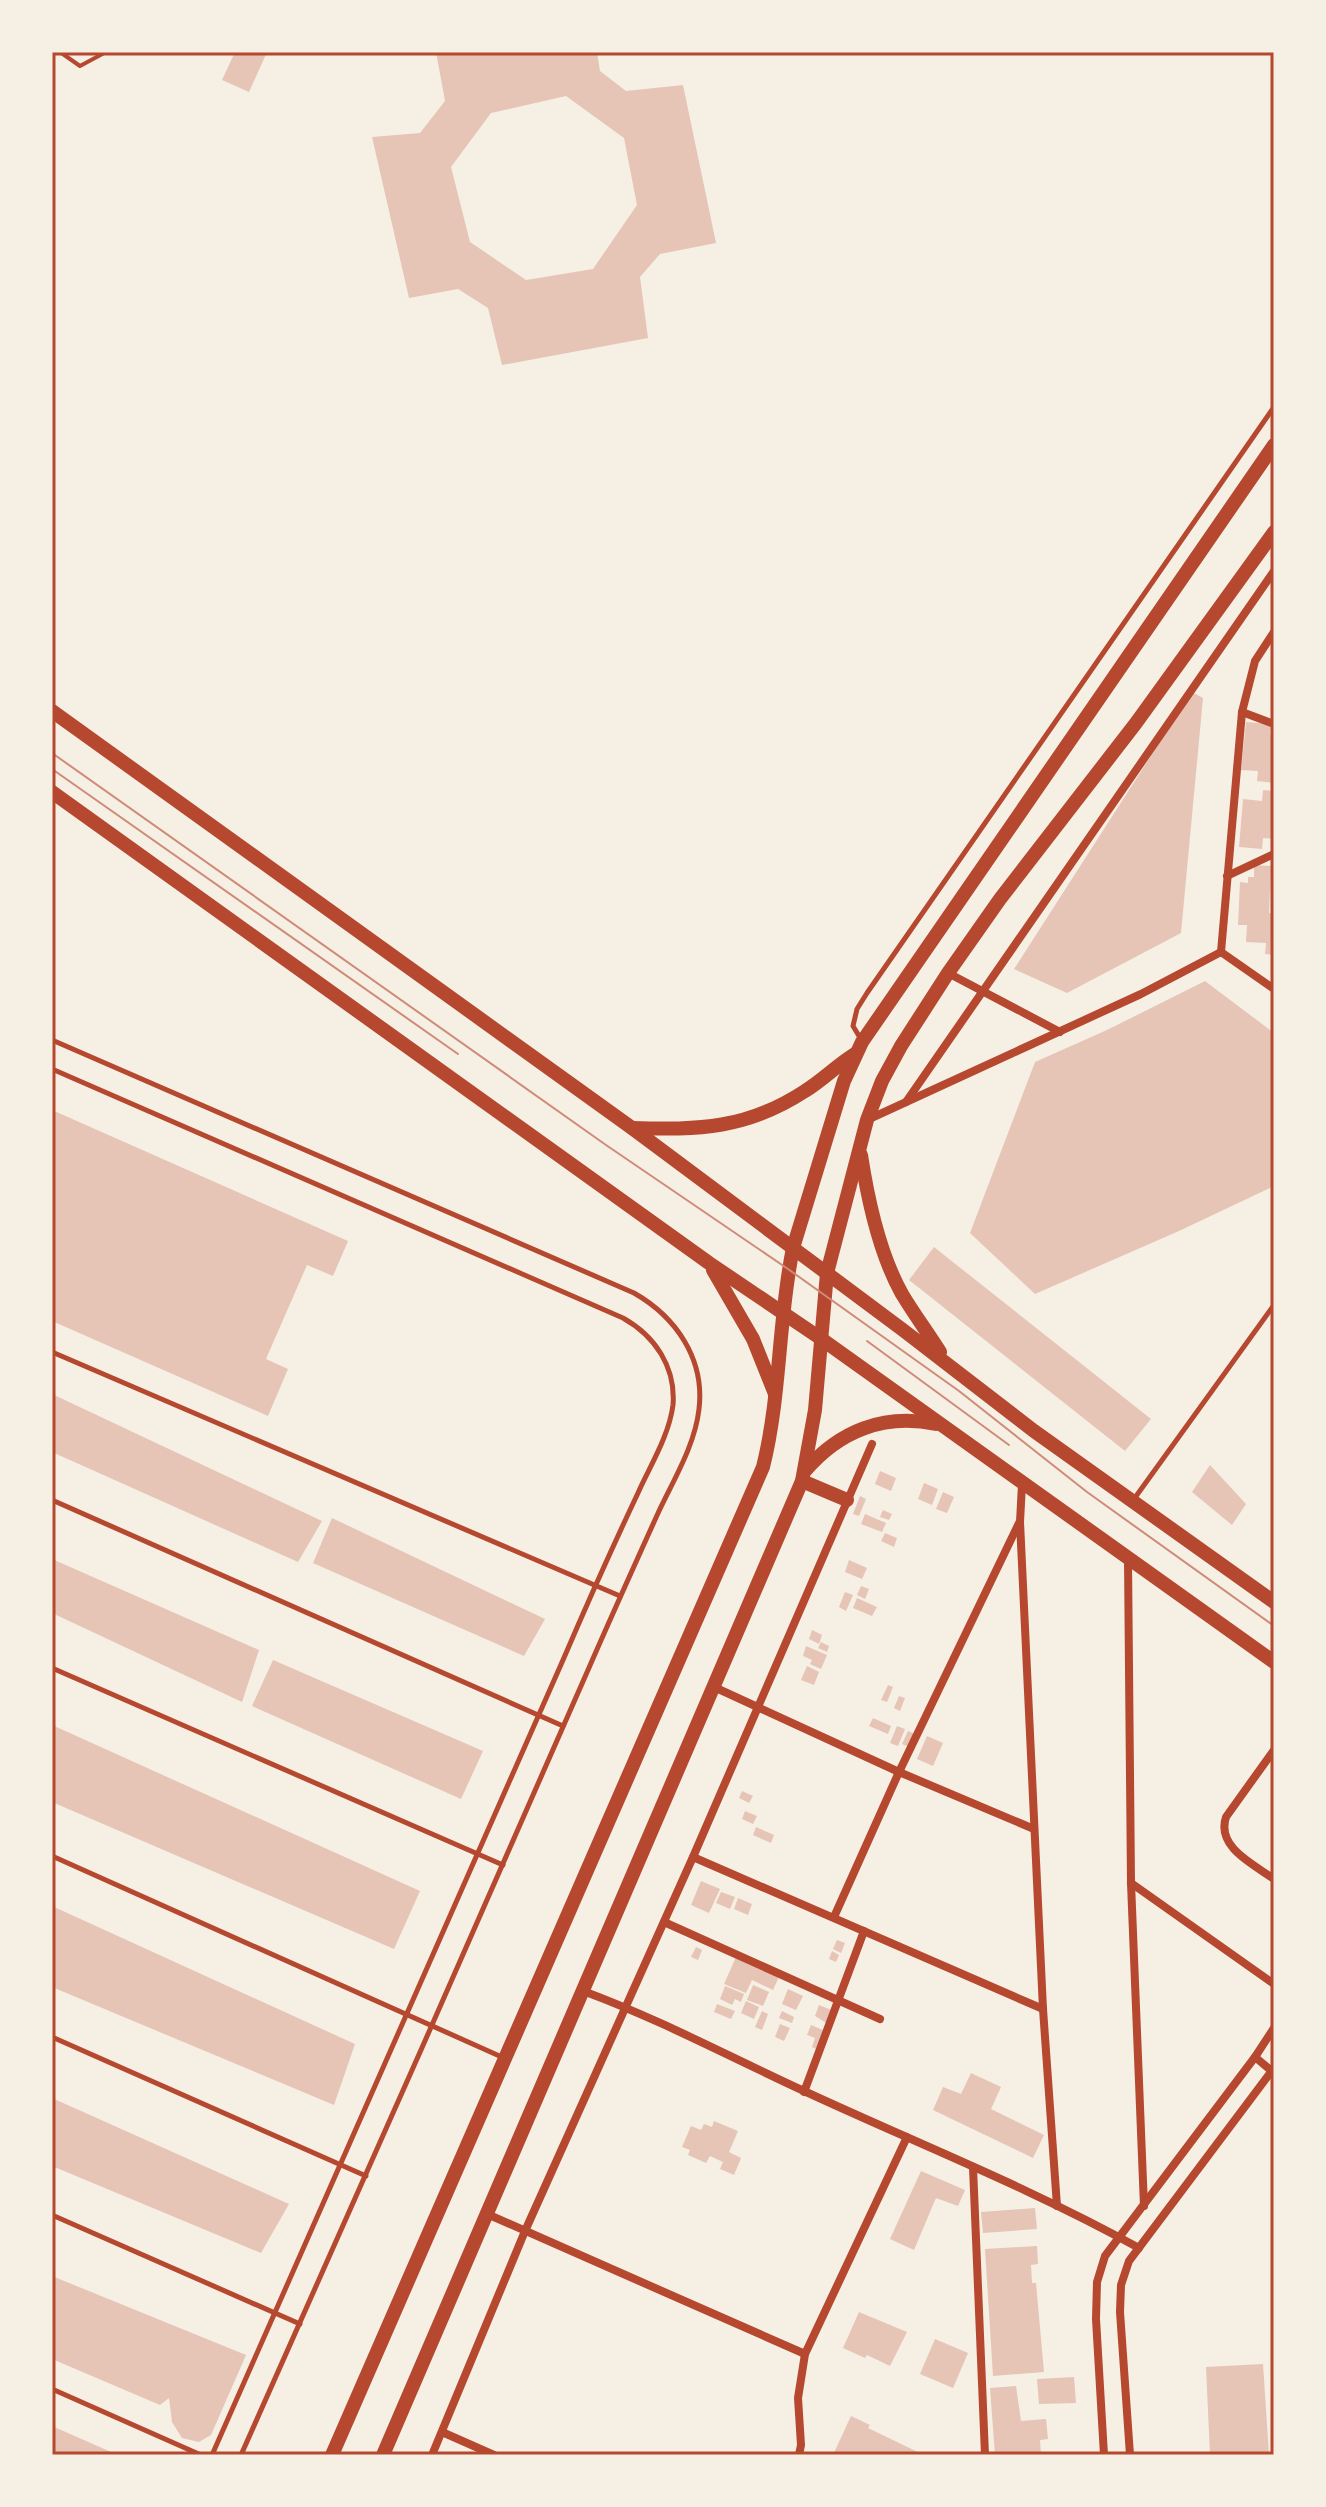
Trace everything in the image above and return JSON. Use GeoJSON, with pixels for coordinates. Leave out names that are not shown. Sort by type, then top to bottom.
{"type":"FeatureCollection","features":[{"type":"Feature","properties":{"kind":"main road"},"geometry":{"type":"LineString","coordinates":[[332,2455],[763,1467],[771,1430],[793,1248],[844,1081],[859,1048],[1274,445]]}},
{"type":"Feature","properties":{"kind":"main road"},"geometry":{"type":"LineString","coordinates":[[383,2455],[804,1476],[815,1410],[827,1273],[867,1120],[882,1081],[948,973],[1000,899],[1136,723],[1274,532]]}},
{"type":"Feature","properties":{"kind":"main road"},"geometry":{"type":"LineString","coordinates":[[52,711],[632,1128],[1034,1431],[1274,1602]]}},
{"type":"Feature","properties":{"kind":"main road"},"geometry":{"type":"LineString","coordinates":[[53,795],[1274,1662]]}},
{"type":"Feature","properties":{"kind":"main road"},"geometry":{"type":"LineString","coordinates":[[632,1128],[689,1130],[751,1118],[808,1089],[859,1048]]}},
{"type":"Feature","properties":{"kind":"main road"},"geometry":{"type":"LineString","coordinates":[[860,1147],[872,1210],[890,1267],[901,1292],[947,1364]]}},
{"type":"Feature","properties":{"kind":"main road"},"geometry":{"type":"LineString","coordinates":[[709,1263],[753,1339],[775,1394]]}},
{"type":"Feature","properties":{"kind":"main road"},"geometry":{"type":"LineString","coordinates":[[804,1476],[832,1444],[865,1427],[902,1420],[939,1425]]}},
{"type":"Feature","properties":{"kind":"main road"},"geometry":{"type":"LineString","coordinates":[[804,1476],[847,1500]]}},
{"type":"Feature","properties":{"kind":"street"},"geometry":{"type":"LineString","coordinates":[[906,1102],[1274,571]]}},
{"type":"Feature","properties":{"kind":"street"},"geometry":{"type":"LineString","coordinates":[[1221,952],[1242,712],[1255,661],[1274,632]]}},
{"type":"Feature","properties":{"kind":"street"},"geometry":{"type":"LineString","coordinates":[[1242,712],[1274,724]]}},
{"type":"Feature","properties":{"kind":"street"},"geometry":{"type":"LineString","coordinates":[[1227,876],[1274,854]]}},
{"type":"Feature","properties":{"kind":"street"},"geometry":{"type":"LineString","coordinates":[[1221,952],[1274,989]]}},
{"type":"Feature","properties":{"kind":"street"},"geometry":{"type":"LineString","coordinates":[[867,1120],[1141,994],[1221,952]]}},
{"type":"Feature","properties":{"kind":"street"},"geometry":{"type":"LineString","coordinates":[[948,973],[1060,1032]]}},
{"type":"Feature","properties":{"kind":"street"},"geometry":{"type":"LineString","coordinates":[[432,2455],[525,2231],[759,1708],[872,1444]]}},
{"type":"Feature","properties":{"kind":"street"},"geometry":{"type":"LineString","coordinates":[[1022,1484],[1020,1522],[1034,1829],[1057,2206]]}},
{"type":"Feature","properties":{"kind":"street"},"geometry":{"type":"LineString","coordinates":[[834,1917],[899,1772],[1020,1522]]}},
{"type":"Feature","properties":{"kind":"street"},"geometry":{"type":"LineString","coordinates":[[1128,1560],[1131,1883],[1144,2206]]}},
{"type":"Feature","properties":{"kind":"street"},"geometry":{"type":"LineString","coordinates":[[714,1687],[899,1772],[1034,1829]]}},
{"type":"Feature","properties":{"kind":"street"},"geometry":{"type":"LineString","coordinates":[[1274,1750],[1226,1817],[1223,1826],[1223,1835],[1231,1846],[1274,1879]]}},
{"type":"Feature","properties":{"kind":"street"},"geometry":{"type":"LineString","coordinates":[[693,1857],[1043,2009]]}},
{"type":"Feature","properties":{"kind":"street"},"geometry":{"type":"LineString","coordinates":[[1131,1883],[1274,1984]]}},
{"type":"Feature","properties":{"kind":"street"},"geometry":{"type":"LineString","coordinates":[[664,1922],[880,2019]]}},
{"type":"Feature","properties":{"kind":"street"},"geometry":{"type":"LineString","coordinates":[[804,2092],[864,1931]]}},
{"type":"Feature","properties":{"kind":"street"},"geometry":{"type":"LineString","coordinates":[[583,1991],[627,2007],[804,2092],[1057,2206],[1139,2248]]}},
{"type":"Feature","properties":{"kind":"street"},"geometry":{"type":"LineString","coordinates":[[1104,2455],[1096,2319],[1097,2282],[1105,2256],[1274,2028]]}},
{"type":"Feature","properties":{"kind":"street"},"geometry":{"type":"LineString","coordinates":[[1130,2455],[1121,2285],[1129,2261],[1273,2071],[1255,2057]]}},
{"type":"Feature","properties":{"kind":"street"},"geometry":{"type":"LineString","coordinates":[[799,2455],[798,2398],[805,2354],[907,2137]]}},
{"type":"Feature","properties":{"kind":"street"},"geometry":{"type":"LineString","coordinates":[[973,2167],[985,2455]]}},
{"type":"Feature","properties":{"kind":"street"},"geometry":{"type":"LineString","coordinates":[[487,2214],[805,2354]]}},
{"type":"Feature","properties":{"kind":"street"},"geometry":{"type":"LineString","coordinates":[[442,2432],[494,2455]]}},
{"type":"Feature","properties":{"kind":"lane"},"geometry":{"type":"LineString","coordinates":[[859,1048],[853,1026],[857,1009],[867,993],[1274,407]]}},
{"type":"Feature","properties":{"kind":"lane"},"geometry":{"type":"LineString","coordinates":[[52,1040],[634,1293],[674,1324],[697,1370],[699,1407],[690,1443],[241,2455]]}},
{"type":"Feature","properties":{"kind":"lane"},"geometry":{"type":"LineString","coordinates":[[52,1069],[623,1318],[644,1332],[660,1351],[673,1390],[670,1418],[212,2455]]}},
{"type":"Feature","properties":{"kind":"lane"},"geometry":{"type":"LineString","coordinates":[[1132,1501],[1274,1305]]}},
{"type":"Feature","properties":{"kind":"lane"},"geometry":{"type":"LineString","coordinates":[[52,1352],[620,1596]]}},
{"type":"Feature","properties":{"kind":"lane"},"geometry":{"type":"LineString","coordinates":[[52,1500],[564,1726]]}},
{"type":"Feature","properties":{"kind":"lane"},"geometry":{"type":"LineString","coordinates":[[52,1668],[503,1865]]}},
{"type":"Feature","properties":{"kind":"lane"},"geometry":{"type":"LineString","coordinates":[[52,1856],[504,2058]]}},
{"type":"Feature","properties":{"kind":"lane"},"geometry":{"type":"LineString","coordinates":[[52,2037],[366,2176]]}},
{"type":"Feature","properties":{"kind":"lane"},"geometry":{"type":"LineString","coordinates":[[52,2215],[300,2324]]}},
{"type":"Feature","properties":{"kind":"lane"},"geometry":{"type":"LineString","coordinates":[[52,2389],[201,2455]]}},
{"type":"Feature","properties":{"kind":"path"},"geometry":{"type":"LineString","coordinates":[[60,52],[80,66],[106,52]]}},
{"type":"Feature","properties":{"kind":"building"},"geometry":{"type":"Polygon","coordinates":[[[235,52],[267,52],[249,92],[222,80],[235,52]]]}},
{"type":"Feature","properties":{"kind":"building"},"geometry":{"type":"Polygon","coordinates":[[[436,52],[597,52],[600,71],[626,91],[683,85],[716,243],[660,254],[640,277],[648,338],[502,365],[488,308],[458,289],[409,298],[372,137],[420,133],[445,101],[436,52]],[[566,96],[491,113],[451,167],[470,242],[526,280],[593,269],[637,205],[624,138],[566,96]]]}},
{"type":"Feature","properties":{"kind":"building"},"geometry":{"type":"Polygon","coordinates":[[[1192,692],[1203,698],[1181,933],[1067,993],[1014,969],[1192,692]]]}},
{"type":"Feature","properties":{"kind":"building"},"geometry":{"type":"Polygon","coordinates":[[[1246,722],[1271,724],[1270,735],[1274,735],[1274,783],[1257,781],[1258,771],[1241,770],[1246,722]]]}},
{"type":"Feature","properties":{"kind":"building"},"geometry":{"type":"Polygon","coordinates":[[[1263,790],[1274,791],[1274,839],[1263,838],[1262,849],[1239,847],[1243,799],[1262,801],[1263,790]]]}},
{"type":"Feature","properties":{"kind":"building"},"geometry":{"type":"Polygon","coordinates":[[[1254,865],[1271,866],[1269,913],[1274,914],[1274,955],[1265,954],[1266,943],[1246,942],[1247,925],[1238,925],[1240,882],[1248,883],[1248,877],[1254,877],[1254,865]]]}},
{"type":"Feature","properties":{"kind":"building"},"geometry":{"type":"Polygon","coordinates":[[[1205,981],[1274,1033],[1274,1186],[1035,1294],[970,1233],[1035,1062],[1205,981]]]}},
{"type":"Feature","properties":{"kind":"building"},"geometry":{"type":"Polygon","coordinates":[[[52,1110],[348,1241],[333,1276],[307,1265],[266,1359],[288,1369],[268,1416],[52,1321],[52,1110]]]}},
{"type":"Feature","properties":{"kind":"building"},"geometry":{"type":"Polygon","coordinates":[[[934,1247],[1151,1419],[1125,1451],[909,1280],[934,1247]]]}},
{"type":"Feature","properties":{"kind":"building"},"geometry":{"type":"Polygon","coordinates":[[[52,1394],[322,1521],[298,1562],[52,1452],[52,1394]]]}},
{"type":"Feature","properties":{"kind":"building"},"geometry":{"type":"Polygon","coordinates":[[[1210,1465],[1246,1504],[1232,1525],[1192,1492],[1210,1465]]]}},
{"type":"Feature","properties":{"kind":"building"},"geometry":{"type":"Polygon","coordinates":[[[880,1471],[896,1478],[891,1491],[875,1484],[880,1471]]]}},
{"type":"Feature","properties":{"kind":"building"},"geometry":{"type":"Polygon","coordinates":[[[924,1483],[938,1489],[932,1505],[918,1499],[924,1483]]]}},
{"type":"Feature","properties":{"kind":"building"},"geometry":{"type":"Polygon","coordinates":[[[943,1492],[954,1497],[947,1513],[936,1509],[943,1492]]]}},
{"type":"Feature","properties":{"kind":"building"},"geometry":{"type":"Polygon","coordinates":[[[860,1496],[866,1499],[859,1516],[853,1514],[860,1496]]]}},
{"type":"Feature","properties":{"kind":"building"},"geometry":{"type":"Polygon","coordinates":[[[883,1510],[892,1514],[889,1520],[880,1517],[883,1510]]]}},
{"type":"Feature","properties":{"kind":"building"},"geometry":{"type":"Polygon","coordinates":[[[865,1514],[886,1523],[882,1532],[861,1524],[865,1514]]]}},
{"type":"Feature","properties":{"kind":"building"},"geometry":{"type":"Polygon","coordinates":[[[332,1518],[545,1619],[524,1656],[313,1563],[332,1518]]]}},
{"type":"Feature","properties":{"kind":"building"},"geometry":{"type":"Polygon","coordinates":[[[885,1533],[897,1538],[894,1547],[881,1541],[885,1533]]]}},
{"type":"Feature","properties":{"kind":"building"},"geometry":{"type":"Polygon","coordinates":[[[52,1559],[259,1650],[242,1702],[52,1613],[52,1559]]]}},
{"type":"Feature","properties":{"kind":"building"},"geometry":{"type":"Polygon","coordinates":[[[849,1560],[867,1568],[862,1579],[845,1572],[849,1560]]]}},
{"type":"Feature","properties":{"kind":"building"},"geometry":{"type":"Polygon","coordinates":[[[861,1586],[869,1589],[865,1599],[857,1595],[861,1586]]]}},
{"type":"Feature","properties":{"kind":"building"},"geometry":{"type":"Polygon","coordinates":[[[845,1592],[853,1595],[846,1611],[839,1607],[845,1592]]]}},
{"type":"Feature","properties":{"kind":"building"},"geometry":{"type":"Polygon","coordinates":[[[857,1598],[877,1607],[872,1616],[853,1608],[857,1598]]]}},
{"type":"Feature","properties":{"kind":"building"},"geometry":{"type":"Polygon","coordinates":[[[812,1630],[822,1635],[819,1644],[809,1639],[812,1630]]]}},
{"type":"Feature","properties":{"kind":"building"},"geometry":{"type":"Polygon","coordinates":[[[821,1642],[829,1646],[827,1652],[818,1648],[821,1642]]]}},
{"type":"Feature","properties":{"kind":"building"},"geometry":{"type":"Polygon","coordinates":[[[806,1646],[827,1655],[821,1669],[803,1656],[806,1646]]]}},
{"type":"Feature","properties":{"kind":"building"},"geometry":{"type":"Polygon","coordinates":[[[273,1660],[483,1751],[461,1799],[252,1706],[273,1660]]]}},
{"type":"Feature","properties":{"kind":"building"},"geometry":{"type":"Polygon","coordinates":[[[807,1666],[819,1672],[814,1685],[801,1680],[807,1666]]]}},
{"type":"Feature","properties":{"kind":"building"},"geometry":{"type":"Polygon","coordinates":[[[888,1685],[893,1687],[887,1702],[881,1700],[888,1685]]]}},
{"type":"Feature","properties":{"kind":"building"},"geometry":{"type":"Polygon","coordinates":[[[899,1696],[905,1698],[900,1711],[894,1708],[899,1696]]]}},
{"type":"Feature","properties":{"kind":"building"},"geometry":{"type":"Polygon","coordinates":[[[873,1718],[891,1726],[888,1734],[869,1726],[873,1718]]]}},
{"type":"Feature","properties":{"kind":"building"},"geometry":{"type":"Polygon","coordinates":[[[52,1725],[420,1891],[394,1949],[52,1802],[52,1725]]]}},
{"type":"Feature","properties":{"kind":"building"},"geometry":{"type":"Polygon","coordinates":[[[897,1726],[905,1729],[898,1746],[890,1743],[897,1726]]]}},
{"type":"Feature","properties":{"kind":"building"},"geometry":{"type":"Polygon","coordinates":[[[908,1731],[915,1734],[909,1747],[902,1744],[908,1731]]]}},
{"type":"Feature","properties":{"kind":"building"},"geometry":{"type":"Polygon","coordinates":[[[927,1736],[943,1743],[933,1766],[917,1759],[927,1736]]]}},
{"type":"Feature","properties":{"kind":"building"},"geometry":{"type":"Polygon","coordinates":[[[742,1791],[753,1796],[749,1803],[739,1798],[742,1791]]]}},
{"type":"Feature","properties":{"kind":"building"},"geometry":{"type":"Polygon","coordinates":[[[745,1811],[757,1816],[753,1824],[742,1819],[745,1811]]]}},
{"type":"Feature","properties":{"kind":"building"},"geometry":{"type":"Polygon","coordinates":[[[756,1827],[774,1835],[771,1843],[753,1835],[756,1827]]]}},
{"type":"Feature","properties":{"kind":"building"},"geometry":{"type":"Polygon","coordinates":[[[701,1881],[720,1889],[709,1913],[691,1905],[701,1881]]]}},
{"type":"Feature","properties":{"kind":"building"},"geometry":{"type":"Polygon","coordinates":[[[721,1892],[735,1897],[730,1909],[716,1903],[721,1892]]]}},
{"type":"Feature","properties":{"kind":"building"},"geometry":{"type":"Polygon","coordinates":[[[738,1898],[752,1904],[748,1915],[734,1909],[738,1898]]]}},
{"type":"Feature","properties":{"kind":"building"},"geometry":{"type":"Polygon","coordinates":[[[52,1906],[355,2044],[334,2105],[52,1987],[52,1906]]]}},
{"type":"Feature","properties":{"kind":"building"},"geometry":{"type":"Polygon","coordinates":[[[837,1940],[845,1943],[841,1953],[833,1949],[837,1940]]]}},
{"type":"Feature","properties":{"kind":"building"},"geometry":{"type":"Polygon","coordinates":[[[696,1947],[702,1950],[698,1960],[691,1957],[696,1947]]]}},
{"type":"Feature","properties":{"kind":"building"},"geometry":{"type":"Polygon","coordinates":[[[832,1951],[839,1955],[836,1962],[829,1959],[832,1951]]]}},
{"type":"Feature","properties":{"kind":"building"},"geometry":{"type":"Polygon","coordinates":[[[736,1957],[779,1977],[773,1990],[752,1980],[746,1993],[724,1984],[736,1957]]]}},
{"type":"Feature","properties":{"kind":"building"},"geometry":{"type":"Polygon","coordinates":[[[753,1985],[769,1992],[763,2006],[747,2000],[753,1985]]]}},
{"type":"Feature","properties":{"kind":"building"},"geometry":{"type":"Polygon","coordinates":[[[725,1986],[744,1994],[741,2002],[735,1999],[732,2005],[720,1999],[725,1986]]]}},
{"type":"Feature","properties":{"kind":"building"},"geometry":{"type":"Polygon","coordinates":[[[788,1989],[803,1996],[796,2010],[782,2004],[788,1989]]]}},
{"type":"Feature","properties":{"kind":"building"},"geometry":{"type":"Polygon","coordinates":[[[746,2001],[759,2007],[754,2019],[741,2013],[746,2001]]]}},
{"type":"Feature","properties":{"kind":"building"},"geometry":{"type":"Polygon","coordinates":[[[717,2004],[735,2011],[731,2019],[714,2012],[717,2004]]]}},
{"type":"Feature","properties":{"kind":"building"},"geometry":{"type":"Polygon","coordinates":[[[819,2005],[834,2011],[828,2024],[815,2016],[819,2005]]]}},
{"type":"Feature","properties":{"kind":"building"},"geometry":{"type":"Polygon","coordinates":[[[762,2011],[768,2014],[762,2030],[755,2027],[762,2011]]]}},
{"type":"Feature","properties":{"kind":"building"},"geometry":{"type":"Polygon","coordinates":[[[782,2011],[794,2017],[792,2023],[779,2018],[782,2011]]]}},
{"type":"Feature","properties":{"kind":"building"},"geometry":{"type":"Polygon","coordinates":[[[780,2024],[790,2028],[784,2041],[775,2037],[780,2024]]]}},
{"type":"Feature","properties":{"kind":"building"},"geometry":{"type":"Polygon","coordinates":[[[811,2025],[825,2031],[818,2050],[812,2047],[815,2038],[807,2035],[811,2025]]]}},
{"type":"Feature","properties":{"kind":"building"},"geometry":{"type":"Polygon","coordinates":[[[971,2073],[1001,2087],[991,2109],[1044,2135],[1033,2158],[933,2110],[943,2087],[961,2094],[971,2073]]]}},
{"type":"Feature","properties":{"kind":"building"},"geometry":{"type":"Polygon","coordinates":[[[52,2098],[289,2204],[261,2253],[52,2166],[52,2098]]]}},
{"type":"Feature","properties":{"kind":"building"},"geometry":{"type":"Polygon","coordinates":[[[714,2121],[738,2131],[729,2152],[741,2158],[734,2175],[720,2169],[723,2162],[710,2156],[706,2163],[688,2155],[690,2150],[682,2147],[691,2126],[701,2130],[704,2124],[712,2127],[714,2121]]]}},
{"type":"Feature","properties":{"kind":"building"},"geometry":{"type":"Polygon","coordinates":[[[921,2171],[965,2190],[958,2206],[936,2198],[914,2250],[890,2239],[921,2171]]]}},
{"type":"Feature","properties":{"kind":"building"},"geometry":{"type":"Polygon","coordinates":[[[1035,2208],[1037,2229],[983,2233],[981,2212],[1035,2208]]]}},
{"type":"Feature","properties":{"kind":"building"},"geometry":{"type":"Polygon","coordinates":[[[1037,2246],[1038,2264],[1031,2265],[1032,2283],[1036,2283],[1044,2372],[993,2376],[985,2249],[1037,2246]]]}},
{"type":"Feature","properties":{"kind":"building"},"geometry":{"type":"Polygon","coordinates":[[[52,2276],[246,2355],[211,2435],[199,2442],[182,2438],[172,2422],[169,2398],[160,2405],[52,2359],[52,2276]]]}},
{"type":"Feature","properties":{"kind":"building"},"geometry":{"type":"Polygon","coordinates":[[[859,2312],[907,2332],[890,2366],[843,2348],[859,2312]]]}},
{"type":"Feature","properties":{"kind":"building"},"geometry":{"type":"Polygon","coordinates":[[[935,2339],[968,2353],[953,2388],[920,2374],[935,2339]]]}},
{"type":"Feature","properties":{"kind":"building"},"geometry":{"type":"Polygon","coordinates":[[[1263,2364],[1269,2455],[1210,2455],[1206,2367],[1263,2364]]]}},
{"type":"Feature","properties":{"kind":"building"},"geometry":{"type":"Polygon","coordinates":[[[1074,2377],[1076,2403],[1039,2404],[1037,2379],[1074,2377]]]}},
{"type":"Feature","properties":{"kind":"building"},"geometry":{"type":"Polygon","coordinates":[[[1016,2386],[1021,2421],[1046,2419],[1048,2439],[1040,2440],[1041,2455],[995,2455],[990,2388],[1016,2386]]]}},
{"type":"Feature","properties":{"kind":"building"},"geometry":{"type":"Polygon","coordinates":[[[851,2416],[870,2425],[868,2428],[924,2455],[833,2455],[851,2416]]]}},
{"type":"Feature","properties":{"kind":"building"},"geometry":{"type":"Polygon","coordinates":[[[52,2426],[118,2455],[52,2455],[52,2426]]]}},
{"type":"Feature","properties":{"kind":"tram line"},"geometry":{"type":"LineString","coordinates":[[52,753],[959,1391],[1087,1492],[1274,1626]]}},
{"type":"Feature","properties":{"kind":"tram line"},"geometry":{"type":"LineString","coordinates":[[52,769],[458,1054]]}},
{"type":"Feature","properties":{"kind":"tram line"},"geometry":{"type":"LineString","coordinates":[[867,1341],[1009,1445]]}}]}
